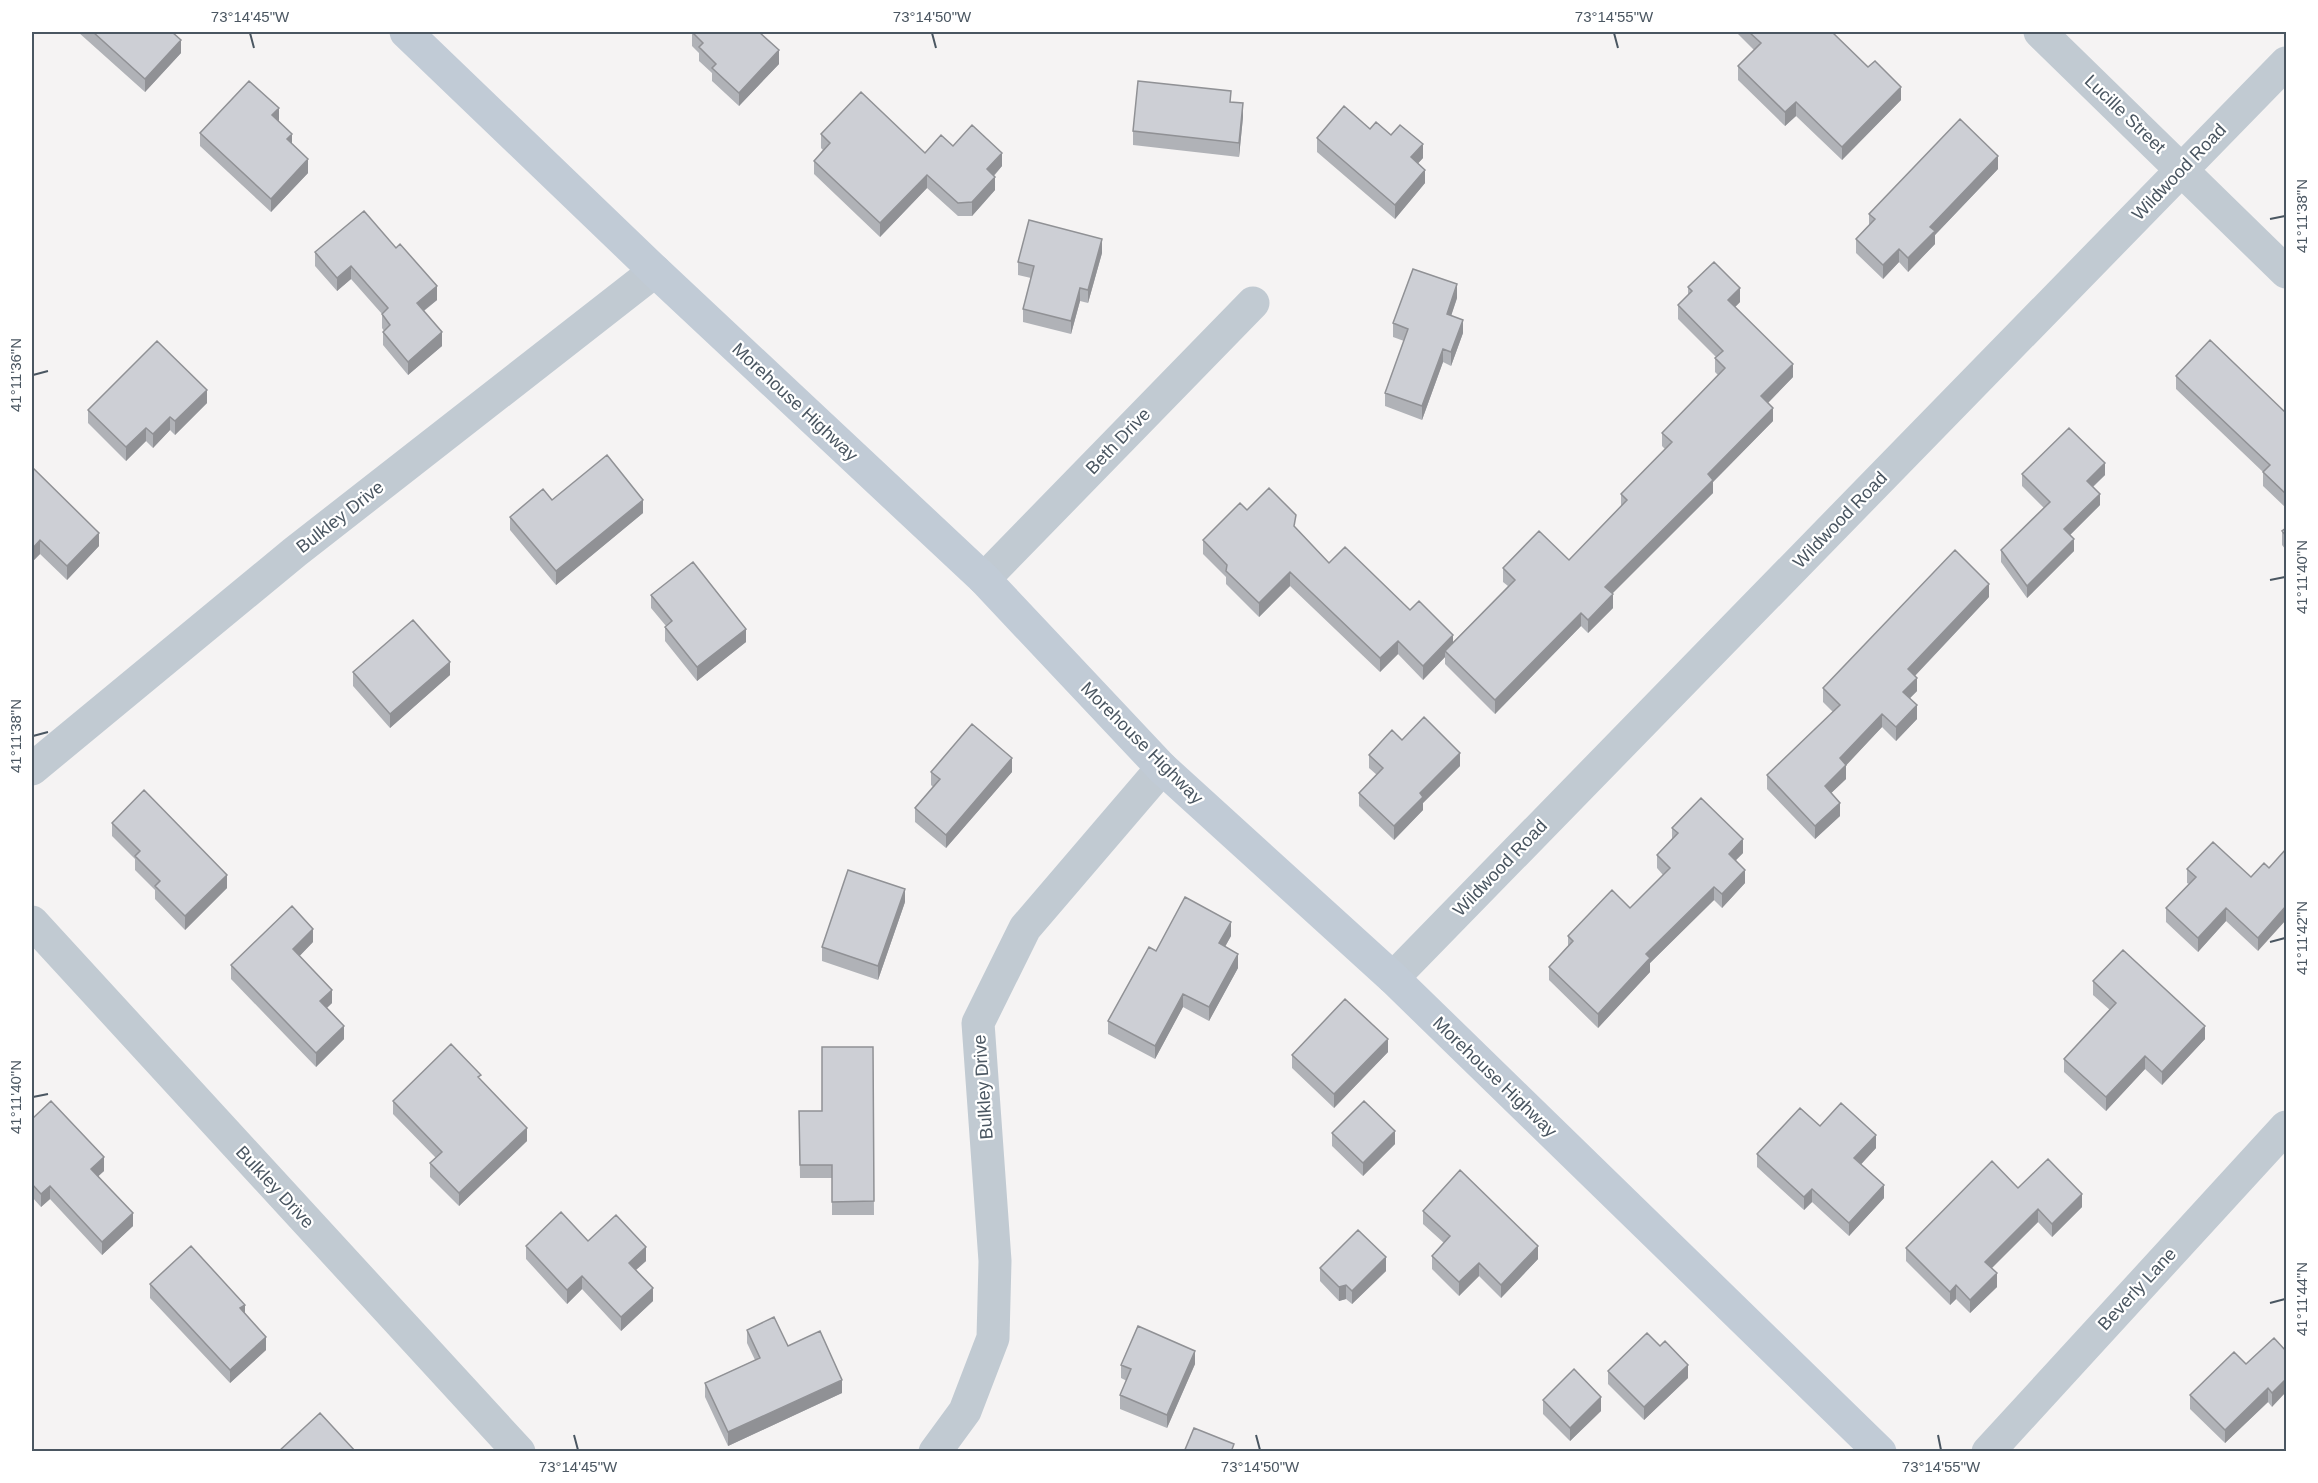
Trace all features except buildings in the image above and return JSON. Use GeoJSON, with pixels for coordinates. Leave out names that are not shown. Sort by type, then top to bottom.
{"type":"FeatureCollection","features":[{"type":"Feature","properties":{"kind":"street","name":"Morehouse Highway"},"geometry":{"type":"LineString","coordinates":[[406,32],[655,271],[984,579],[1162,768],[1393,978],[1880,1452]]}},
{"type":"Feature","properties":{"kind":"street","name":"Lucille Street"},"geometry":{"type":"LineString","coordinates":[[2040,32],[2286,272]]}},
{"type":"Feature","properties":{"kind":"street","name":"Wildwood Road"},"geometry":{"type":"LineString","coordinates":[[1393,978],[2286,63]]}},
{"type":"Feature","properties":{"kind":"street","name":"Bulkley Drive"},"geometry":{"type":"LineString","coordinates":[[32,769],[296,552],[655,271]]}},
{"type":"Feature","properties":{"kind":"street","name":"Beth Drive"},"geometry":{"type":"LineString","coordinates":[[984,579],[1253,303]]}},
{"type":"Feature","properties":{"kind":"street","name":"Bulkley Drive"},"geometry":{"type":"LineString","coordinates":[[935,1452],[965,1411],[993,1338],[995,1261],[978,1023],[1026,928],[1162,768]]}},
{"type":"Feature","properties":{"kind":"street","name":"Bulkley Drive"},"geometry":{"type":"LineString","coordinates":[[32,922],[519,1452]]}},
{"type":"Feature","properties":{"kind":"street","name":"Beverly Lane"},"geometry":{"type":"LineString","coordinates":[[1988,1452],[2286,1127]]}}]}
